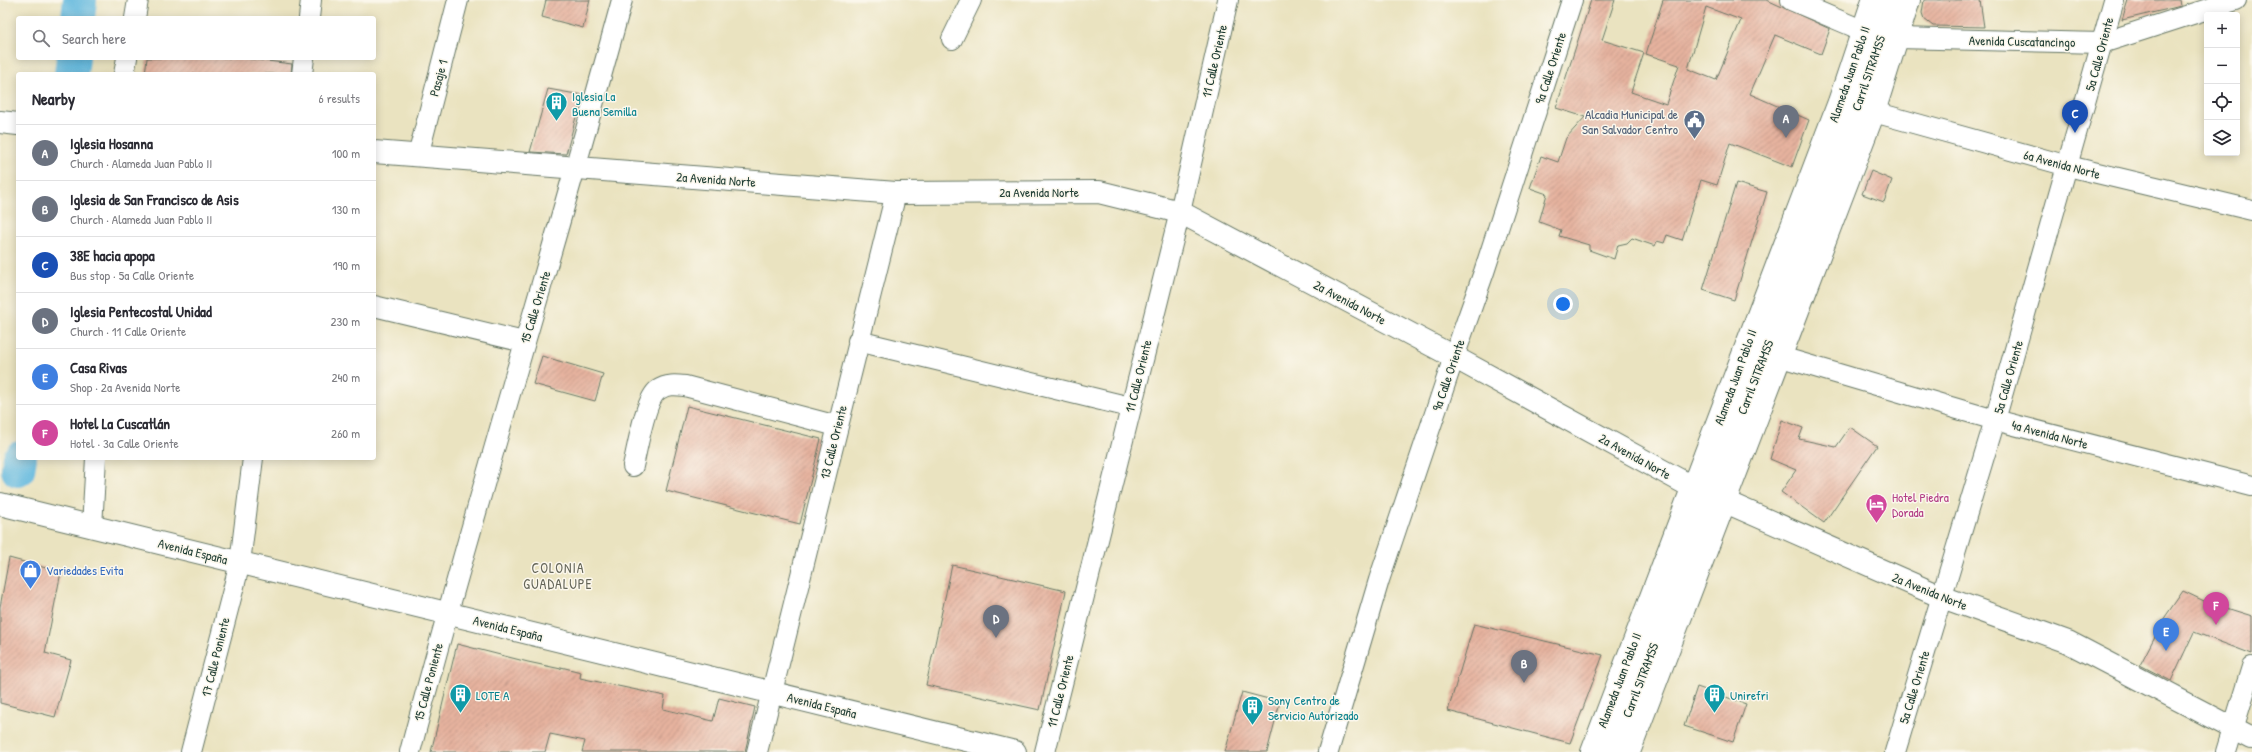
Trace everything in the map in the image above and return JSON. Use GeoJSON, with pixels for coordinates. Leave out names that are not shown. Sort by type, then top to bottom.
{"type":"FeatureCollection","features":[{"type":"Feature","properties":{"kind":"main road","name":"Alameda Juan Pablo II"},"geometry":{"type":"LineString","coordinates":[[1629,752],[1710,496],[1873,0]]}},
{"type":"Feature","properties":{"kind":"main road","name":"Carril SITRAMSS"},"geometry":{"type":"LineString","coordinates":[[1612,752],[1832,175],[1881,38],[1891,0]]}},
{"type":"Feature","properties":{"kind":"main road","name":"Alameda Juan Pablo II"},"geometry":{"type":"LineString","coordinates":[[1592,752],[1710,496],[1781,357],[1874,112],[1909,0]]}},
{"type":"Feature","properties":{"kind":"main road","name":"2a Avenida Norte"},"geometry":{"type":"LineString","coordinates":[[376,152],[576,170],[896,193],[1099,192],[1180,212],[1454,356],[1710,496],[1942,597],[2068,642],[2242,733]]}},
{"type":"Feature","properties":{"kind":"main road","name":"Avenida España"},"geometry":{"type":"LineString","coordinates":[[0,504],[1015,752]]}},
{"type":"Feature","properties":{"kind":"street"},"geometry":{"type":"LineString","coordinates":[[135,16],[138,0]]}},
{"type":"Feature","properties":{"kind":"street"},"geometry":{"type":"LineString","coordinates":[[309,16],[311,0]]}},
{"type":"Feature","properties":{"kind":"street","name":"Pasaje 1"},"geometry":{"type":"LineString","coordinates":[[418,156],[458,0]]}},
{"type":"Feature","properties":{"kind":"street","name":"15 Calle Oriente"},"geometry":{"type":"LineString","coordinates":[[446,613],[524,342],[576,170],[622,0]]}},
{"type":"Feature","properties":{"kind":"street"},"geometry":{"type":"LineString","coordinates":[[952,39],[971,0]]}},
{"type":"Feature","properties":{"kind":"street","name":"11 Calle Oriente"},"geometry":{"type":"LineString","coordinates":[[1045,752],[1130,407],[1180,212],[1228,0]]}},
{"type":"Feature","properties":{"kind":"street","name":"9a Calle Oriente"},"geometry":{"type":"LineString","coordinates":[[1328,752],[1379,580],[1454,356],[1484,272],[1572,0]]}},
{"type":"Feature","properties":{"kind":"street"},"geometry":{"type":"LineString","coordinates":[[1791,0],[1864,31]]}},
{"type":"Feature","properties":{"kind":"street","name":"5a Calle Oriente"},"geometry":{"type":"LineString","coordinates":[[1895,752],[1996,420],[2114,0]]}},
{"type":"Feature","properties":{"kind":"street","name":"Avenida Cuscatancingo"},"geometry":{"type":"LineString","coordinates":[[1898,38],[2102,43],[2236,0]]}},
{"type":"Feature","properties":{"kind":"street"},"geometry":{"type":"LineString","coordinates":[[124,72],[127,60]]}},
{"type":"Feature","properties":{"kind":"street"},"geometry":{"type":"LineString","coordinates":[[302,72],[304,60]]}},
{"type":"Feature","properties":{"kind":"street","name":"6a Avenida Norte"},"geometry":{"type":"LineString","coordinates":[[1874,112],[2068,166],[2252,210]]}},
{"type":"Feature","properties":{"kind":"street","name":"13 Calle Oriente"},"geometry":{"type":"LineString","coordinates":[[757,752],[896,193]]}},
{"type":"Feature","properties":{"kind":"street"},"geometry":{"type":"LineString","coordinates":[[376,306],[524,342]]}},
{"type":"Feature","properties":{"kind":"street"},"geometry":{"type":"LineString","coordinates":[[858,341],[1130,407]]}},
{"type":"Feature","properties":{"kind":"street","name":"4a Avenida Norte"},"geometry":{"type":"LineString","coordinates":[[1781,357],[1996,420],[2252,486]]}},
{"type":"Feature","properties":{"kind":"street"},"geometry":{"type":"LineString","coordinates":[[633,466],[650,401],[657,390],[670,385],[685,386],[837,426]]}},
{"type":"Feature","properties":{"kind":"street"},"geometry":{"type":"LineString","coordinates":[[92,527],[96,460]]}},
{"type":"Feature","properties":{"kind":"street","name":"17 Calle Poniente"},"geometry":{"type":"LineString","coordinates":[[191,752],[240,562],[253,460]]}},
{"type":"Feature","properties":{"kind":"street","name":"15 Calle Poniente"},"geometry":{"type":"LineString","coordinates":[[410,752],[446,613]]}},
{"type":"Feature","properties":{"kind":"street"},"geometry":{"type":"LineString","coordinates":[[2226,752],[2242,733],[2252,667]]}},
{"type":"Feature","properties":{"kind":"building"},"geometry":{"type":"Polygon","coordinates":[[[546,0],[590,0],[583,28],[542,17],[546,0]]]}},
{"type":"Feature","properties":{"kind":"building"},"geometry":{"type":"Polygon","coordinates":[[[1591,0],[1615,0],[1602,40],[1644,53],[1631,92],[1666,104],[1679,65],[1646,54],[1663,0],[1767,0],[1830,29],[1821,54],[1775,35],[1750,94],[1809,120],[1792,167],[1730,143],[1717,185],[1701,180],[1682,240],[1667,235],[1664,243],[1657,241],[1655,246],[1632,238],[1627,243],[1618,245],[1614,259],[1589,250],[1589,245],[1559,236],[1561,230],[1539,222],[1547,194],[1530,188],[1541,156],[1558,162],[1566,138],[1585,117],[1556,108],[1591,0]],[[1706,7],[1688,69],[1716,80],[1741,20],[1706,7]]]}},
{"type":"Feature","properties":{"kind":"building"},"geometry":{"type":"Polygon","coordinates":[[[1924,0],[1980,0],[1984,27],[1933,26],[1924,19],[1922,13],[1924,0]]]}},
{"type":"Feature","properties":{"kind":"building"},"geometry":{"type":"Polygon","coordinates":[[[2128,0],[2180,0],[2181,6],[2122,20],[2128,0]]]}},
{"type":"Feature","properties":{"kind":"building"},"geometry":{"type":"Polygon","coordinates":[[[147,60],[259,60],[292,64],[291,72],[145,72],[147,60]]]}},
{"type":"Feature","properties":{"kind":"building","name":"Iglesia La Buena Semilla"},"geometry":{"type":"Polygon","coordinates":[[[548,89],[582,95],[566,154],[530,152],[548,89]]]}},
{"type":"Feature","properties":{"kind":"building"},"geometry":{"type":"Polygon","coordinates":[[[1871,171],[1892,180],[1884,202],[1862,194],[1871,171]]]}},
{"type":"Feature","properties":{"kind":"building"},"geometry":{"type":"Polygon","coordinates":[[[1736,183],[1767,192],[1734,300],[1703,290],[1736,183]]]}},
{"type":"Feature","properties":{"kind":"building"},"geometry":{"type":"Polygon","coordinates":[[[542,356],[603,374],[595,401],[533,384],[542,356]]]}},
{"type":"Feature","properties":{"kind":"building"},"geometry":{"type":"Polygon","coordinates":[[[687,406],[821,439],[800,524],[666,491],[687,406]]]}},
{"type":"Feature","properties":{"kind":"building"},"geometry":{"type":"Polygon","coordinates":[[[1782,420],[1803,428],[1799,439],[1836,447],[1850,427],[1877,446],[1824,523],[1781,492],[1796,470],[1770,459],[1782,420]]]}},
{"type":"Feature","properties":{"kind":"building"},"geometry":{"type":"Polygon","coordinates":[[[9,558],[61,572],[45,653],[71,660],[55,717],[0,703],[0,607],[9,558]]]}},
{"type":"Feature","properties":{"kind":"building"},"geometry":{"type":"Polygon","coordinates":[[[952,565],[1066,591],[1040,710],[926,685],[952,565]]]}},
{"type":"Feature","properties":{"kind":"building"},"geometry":{"type":"Polygon","coordinates":[[[2183,591],[2204,601],[2252,616],[2252,654],[2194,632],[2171,681],[2140,665],[2165,617],[2183,591]]]}},
{"type":"Feature","properties":{"kind":"building"},"geometry":{"type":"Polygon","coordinates":[[[1474,624],[1603,655],[1570,743],[1448,711],[1474,624]]]}},
{"type":"Feature","properties":{"kind":"building"},"geometry":{"type":"Polygon","coordinates":[[[457,644],[528,662],[561,669],[561,667],[581,672],[580,678],[665,696],[663,709],[713,721],[719,698],[755,707],[745,752],[582,752],[585,741],[550,734],[545,752],[431,752],[457,644]]]}},
{"type":"Feature","properties":{"kind":"building","name":"Unirefri"},"geometry":{"type":"Polygon","coordinates":[[[1697,687],[1746,704],[1733,742],[1684,726],[1697,687]]]}},
{"type":"Feature","properties":{"kind":"building","name":"Sony Centro de Servicio Autorizado"},"geometry":{"type":"Polygon","coordinates":[[[1242,692],[1280,702],[1267,752],[1225,752],[1242,692]]]}},
{"type":"Feature","properties":{"kind":"waterway"},"geometry":{"type":"LineString","coordinates":[[78,16],[80,0]]}},
{"type":"Feature","properties":{"kind":"waterway"},"geometry":{"type":"LineString","coordinates":[[71,72],[73,60]]}},
{"type":"Feature","properties":{"kind":"waterway"},"geometry":{"type":"LineString","coordinates":[[18,470],[20,460]]}},
{"type":"Feature","properties":{"kind":"place","name":"Iglesia La Buena Semilla"},"geometry":{"type":"Point","coordinates":[556,122]}},
{"type":"Feature","properties":{"kind":"place","name":"38E hacia apopa"},"geometry":{"type":"Point","coordinates":[2075,133]}},
{"type":"Feature","properties":{"kind":"place","name":"Iglesia Hosanna"},"geometry":{"type":"Point","coordinates":[1786,138]}},
{"type":"Feature","properties":{"kind":"place","name":"Alcadia Municipal de San Salvador Centro"},"geometry":{"type":"Point","coordinates":[1694,140]}},
{"type":"Feature","properties":{"kind":"place","name":"Hotel Piedra Dorada"},"geometry":{"type":"Point","coordinates":[1877,524]}},
{"type":"Feature","properties":{"kind":"place","name":"Variedades Evita"},"geometry":{"type":"Point","coordinates":[30,590]}},
{"type":"Feature","properties":{"kind":"place","name":"Hotel La Cuscatlán"},"geometry":{"type":"Point","coordinates":[2216,625]}},
{"type":"Feature","properties":{"kind":"place","name":"Iglesia Pentecostal Unidad"},"geometry":{"type":"Point","coordinates":[996,638]}},
{"type":"Feature","properties":{"kind":"place","name":"Casa Rivas"},"geometry":{"type":"Point","coordinates":[2166,651]}},
{"type":"Feature","properties":{"kind":"place","name":"Iglesia de San Francisco de Asis"},"geometry":{"type":"Point","coordinates":[1524,683]}},
{"type":"Feature","properties":{"kind":"place","name":"LOTE A"},"geometry":{"type":"Point","coordinates":[461,714]}},
{"type":"Feature","properties":{"kind":"place","name":"Unirefri"},"geometry":{"type":"Point","coordinates":[1715,714]}},
{"type":"Feature","properties":{"kind":"place","name":"Sony Centro de Servicio Autorizado"},"geometry":{"type":"Point","coordinates":[1253,726]}},
{"type":"Feature","properties":{"kind":"district","name":"COLONIA GUADALUPE"},"geometry":{"type":"Point","coordinates":[558,576]}}]}
